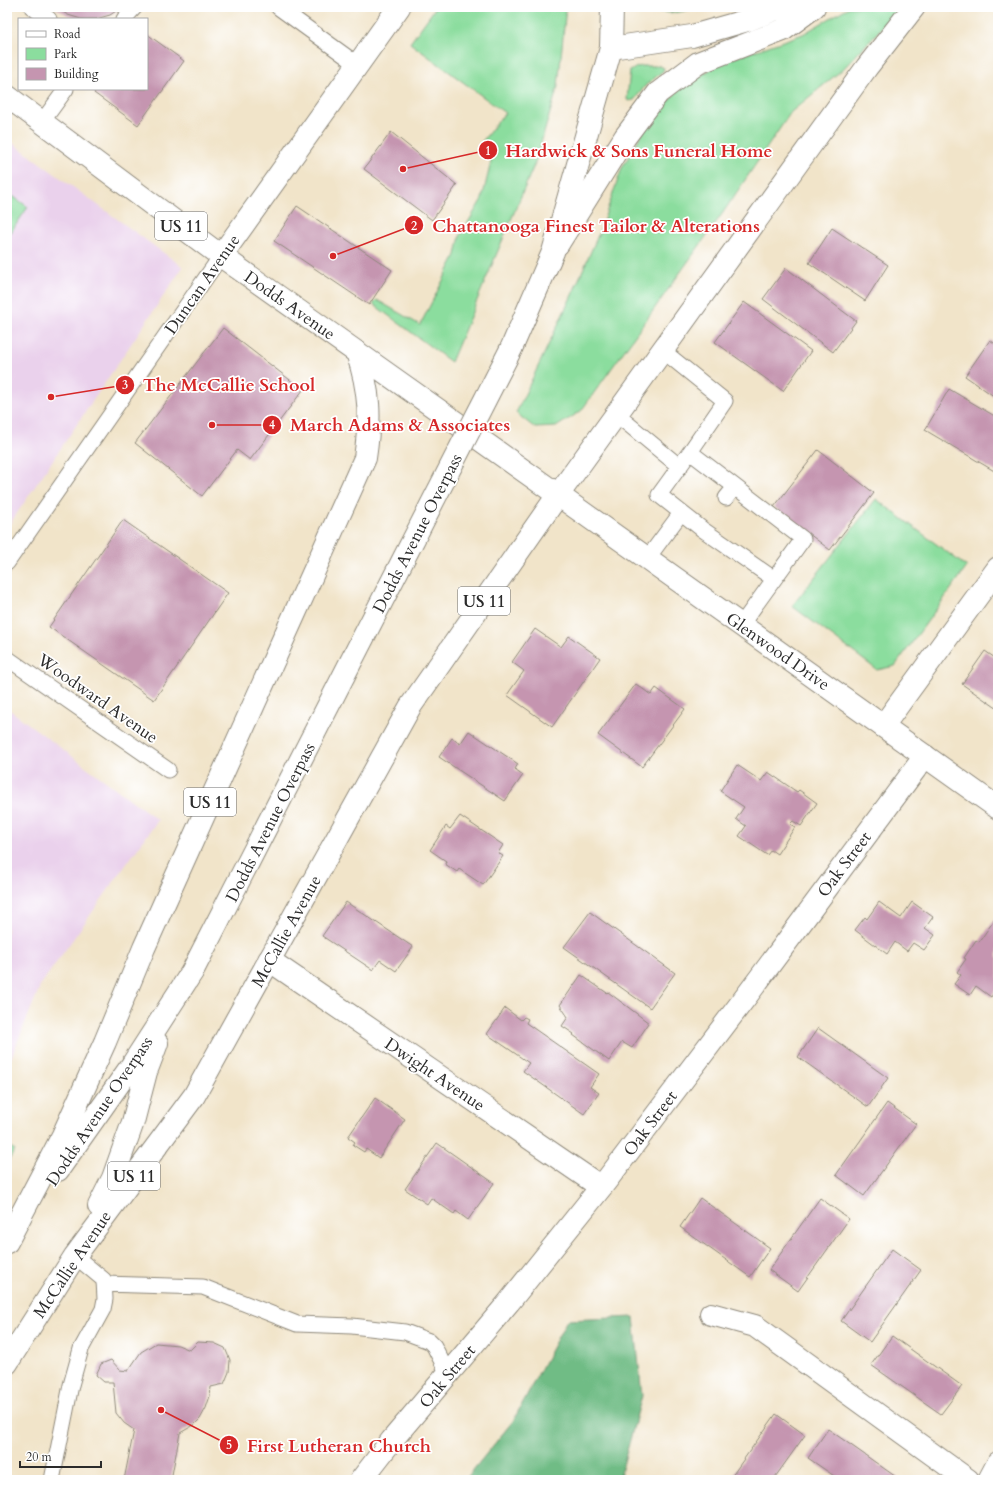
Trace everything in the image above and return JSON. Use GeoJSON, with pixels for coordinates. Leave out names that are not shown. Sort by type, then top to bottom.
{"type":"FeatureCollection","features":[{"type":"Feature","properties":{"kind":"main road","name":"Duncan Avenue"},"geometry":{"type":"LineString","coordinates":[[222,256],[399,7]]}},
{"type":"Feature","properties":{"kind":"main road","name":"Dodds Avenue Overpass"},"geometry":{"type":"LineString","coordinates":[[75,1256],[113,1178],[133,1122],[146,1072],[174,1005],[511,350],[553,252],[611,48],[612,7]]}},
{"type":"Feature","properties":{"kind":"main road"},"geometry":{"type":"LineString","coordinates":[[611,48],[692,36],[748,20],[781,7]]}},
{"type":"Feature","properties":{"kind":"main road"},"geometry":{"type":"LineString","coordinates":[[553,252],[625,137],[658,93],[698,63],[783,30],[814,7]]}},
{"type":"Feature","properties":{"kind":"main road","name":"McCallie Avenue"},"geometry":{"type":"LineString","coordinates":[[7,1363],[75,1256],[194,1096],[410,707],[558,495],[662,350],[867,67],[914,7]]}},
{"type":"Feature","properties":{"kind":"main road","name":"Dodds Avenue"},"geometry":{"type":"LineString","coordinates":[[7,96],[222,256],[558,495]]}},
{"type":"Feature","properties":{"kind":"main road","name":"US 11"},"geometry":{"type":"LineString","coordinates":[[7,1242],[62,1135],[105,1042],[144,948],[365,458],[369,434],[369,409],[367,390],[357,352]]}},
{"type":"Feature","properties":{"kind":"main road","name":"Glenwood Drive"},"geometry":{"type":"LineString","coordinates":[[558,495],[998,808]]}},
{"type":"Feature","properties":{"kind":"main road"},"geometry":{"type":"LineString","coordinates":[[884,726],[998,568]]}},
{"type":"Feature","properties":{"kind":"main road","name":"Oak Street"},"geometry":{"type":"LineString","coordinates":[[361,1480],[392,1440],[509,1302],[601,1187],[748,994],[925,756]]}},
{"type":"Feature","properties":{"kind":"main road","name":"Dwight Avenue"},"geometry":{"type":"LineString","coordinates":[[269,960],[601,1187]]}},
{"type":"Feature","properties":{"kind":"main road","name":"Dodds Avenue Overpass"},"geometry":{"type":"LineString","coordinates":[[7,1251],[67,1155],[132,1065],[192,972]]}},
{"type":"Feature","properties":{"kind":"main road"},"geometry":{"type":"LineString","coordinates":[[711,1314],[755,1326],[968,1480]]}},
{"type":"Feature","properties":{"kind":"main road"},"geometry":{"type":"LineString","coordinates":[[989,1480],[998,1463]]}},
{"type":"Feature","properties":{"kind":"lane"},"geometry":{"type":"LineString","coordinates":[[32,7],[48,18]]}},
{"type":"Feature","properties":{"kind":"lane"},"geometry":{"type":"LineString","coordinates":[[125,18],[135,7]]}},
{"type":"Feature","properties":{"kind":"lane"},"geometry":{"type":"LineString","coordinates":[[278,7],[358,65]]}},
{"type":"Feature","properties":{"kind":"lane"},"geometry":{"type":"LineString","coordinates":[[42,122],[65,90]]}},
{"type":"Feature","properties":{"kind":"lane","name":"Duncan Avenue"},"geometry":{"type":"LineString","coordinates":[[7,563],[222,256]]}},
{"type":"Feature","properties":{"kind":"lane"},"geometry":{"type":"LineString","coordinates":[[662,350],[725,401],[659,495],[681,513],[706,525],[741,550],[774,579]]}},
{"type":"Feature","properties":{"kind":"lane"},"geometry":{"type":"LineString","coordinates":[[616,414],[680,467]]}},
{"type":"Feature","properties":{"kind":"lane"},"geometry":{"type":"LineString","coordinates":[[690,452],[731,492],[762,516],[803,539],[740,625]]}},
{"type":"Feature","properties":{"kind":"lane"},"geometry":{"type":"LineString","coordinates":[[647,559],[681,513]]}},
{"type":"Feature","properties":{"kind":"lane","name":"Woodward Avenue"},"geometry":{"type":"LineString","coordinates":[[7,658],[168,770]]}},
{"type":"Feature","properties":{"kind":"lane"},"geometry":{"type":"LineString","coordinates":[[52,1480],[73,1378],[81,1349],[103,1309],[105,1299],[104,1280],[75,1256]]}},
{"type":"Feature","properties":{"kind":"lane"},"geometry":{"type":"LineString","coordinates":[[104,1284],[204,1287],[296,1324],[352,1326],[405,1332],[429,1342],[434,1346],[448,1374]]}},
{"type":"Feature","properties":{"kind":"shaded area"},"geometry":{"type":"Polygon","coordinates":[[[7,139],[183,267],[7,528],[7,139]]]}},
{"type":"Feature","properties":{"kind":"shaded area"},"geometry":{"type":"Polygon","coordinates":[[[7,708],[158,820],[41,984],[7,1068],[7,708]]]}},
{"type":"Feature","properties":{"kind":"green space"},"geometry":{"type":"Polygon","coordinates":[[[436,7],[566,7],[558,86],[535,163],[451,362],[373,304],[377,300],[420,325],[456,255],[460,236],[482,199],[492,154],[480,144],[505,113],[410,43],[436,7]]]}},
{"type":"Feature","properties":{"kind":"green space"},"geometry":{"type":"Polygon","coordinates":[[[647,7],[698,7],[685,11],[666,13],[647,7]]]}},
{"type":"Feature","properties":{"kind":"green space"},"geometry":{"type":"Polygon","coordinates":[[[849,7],[899,7],[891,18],[843,69],[791,112],[720,217],[581,411],[556,427],[535,428],[516,413],[572,295],[599,233],[622,168],[649,121],[678,91],[720,63],[803,34],[849,7]]]}},
{"type":"Feature","properties":{"kind":"green space"},"geometry":{"type":"Polygon","coordinates":[[[660,66],[664,68],[663,71],[646,85],[634,100],[628,101],[630,71],[637,67],[660,66]]]}},
{"type":"Feature","properties":{"kind":"green space"},"geometry":{"type":"Polygon","coordinates":[[[7,192],[28,207],[7,238],[7,192]]]}},
{"type":"Feature","properties":{"kind":"green space"},"geometry":{"type":"Polygon","coordinates":[[[876,499],[967,567],[895,666],[877,670],[792,606],[876,499]]]}},
{"type":"Feature","properties":{"kind":"green space"},"geometry":{"type":"Polygon","coordinates":[[[7,1145],[15,1150],[7,1163],[7,1145]]]}},
{"type":"Feature","properties":{"kind":"green space"},"geometry":{"type":"Polygon","coordinates":[[[634,1317],[642,1396],[619,1480],[465,1480],[513,1421],[567,1320],[634,1317]]]}},
{"type":"Feature","properties":{"kind":"building"},"geometry":{"type":"Polygon","coordinates":[[[54,7],[122,7],[110,15],[100,18],[78,18],[68,15],[54,7]]]}},
{"type":"Feature","properties":{"kind":"building"},"geometry":{"type":"Polygon","coordinates":[[[148,35],[184,61],[138,125],[94,93],[96,90],[148,90],[148,35]]]}},
{"type":"Feature","properties":{"kind":"building"},"geometry":{"type":"Polygon","coordinates":[[[391,132],[457,185],[432,220],[364,169],[391,132]]]}},
{"type":"Feature","properties":{"kind":"building"},"geometry":{"type":"Polygon","coordinates":[[[297,206],[392,270],[369,305],[274,241],[297,206]]]}},
{"type":"Feature","properties":{"kind":"building"},"geometry":{"type":"Polygon","coordinates":[[[832,228],[888,265],[865,301],[809,263],[832,228]]]}},
{"type":"Feature","properties":{"kind":"building"},"geometry":{"type":"Polygon","coordinates":[[[786,268],[856,321],[833,352],[763,299],[786,268]]]}},
{"type":"Feature","properties":{"kind":"building"},"geometry":{"type":"Polygon","coordinates":[[[744,302],[811,351],[783,391],[715,342],[744,302]]]}},
{"type":"Feature","properties":{"kind":"building"},"geometry":{"type":"Polygon","coordinates":[[[223,328],[303,390],[250,460],[237,450],[202,496],[135,443],[223,328]]]}},
{"type":"Feature","properties":{"kind":"building"},"geometry":{"type":"Polygon","coordinates":[[[990,340],[998,346],[998,399],[965,376],[990,340]]]}},
{"type":"Feature","properties":{"kind":"building"},"geometry":{"type":"Polygon","coordinates":[[[949,389],[998,418],[998,470],[996,472],[925,430],[949,389]]]}},
{"type":"Feature","properties":{"kind":"building"},"geometry":{"type":"Polygon","coordinates":[[[818,450],[874,493],[830,550],[774,507],[818,450]]]}},
{"type":"Feature","properties":{"kind":"building"},"geometry":{"type":"Polygon","coordinates":[[[123,520],[228,593],[154,700],[49,627],[123,520]]]}},
{"type":"Feature","properties":{"kind":"building"},"geometry":{"type":"Polygon","coordinates":[[[535,629],[561,647],[569,636],[600,658],[552,727],[507,695],[524,671],[512,662],[535,629]]]}},
{"type":"Feature","properties":{"kind":"building"},"geometry":{"type":"Polygon","coordinates":[[[985,651],[998,660],[998,709],[962,684],[985,651]]]}},
{"type":"Feature","properties":{"kind":"building"},"geometry":{"type":"Polygon","coordinates":[[[636,684],[651,695],[656,688],[685,709],[642,767],[598,735],[636,684]]]}},
{"type":"Feature","properties":{"kind":"building"},"geometry":{"type":"Polygon","coordinates":[[[469,731],[518,764],[515,769],[523,775],[505,801],[439,757],[452,738],[460,744],[469,731]]]}},
{"type":"Feature","properties":{"kind":"building"},"geometry":{"type":"Polygon","coordinates":[[[737,765],[761,781],[768,772],[797,792],[799,790],[817,803],[801,826],[793,821],[790,824],[795,827],[777,854],[771,850],[767,855],[739,836],[746,826],[736,819],[744,807],[720,791],[737,765]]]}},
{"type":"Feature","properties":{"kind":"building"},"geometry":{"type":"Polygon","coordinates":[[[460,816],[503,845],[498,853],[503,856],[483,885],[459,869],[457,872],[445,864],[446,861],[430,850],[446,826],[450,829],[460,816]]]}},
{"type":"Feature","properties":{"kind":"building"},"geometry":{"type":"Polygon","coordinates":[[[346,902],[413,947],[396,971],[380,960],[373,970],[322,936],[346,902]]]}},
{"type":"Feature","properties":{"kind":"building"},"geometry":{"type":"Polygon","coordinates":[[[879,902],[901,918],[912,902],[933,917],[925,928],[935,935],[924,950],[913,943],[907,951],[895,942],[887,954],[855,930],[865,917],[867,919],[879,902]]]}},
{"type":"Feature","properties":{"kind":"building"},"geometry":{"type":"Polygon","coordinates":[[[590,912],[675,973],[650,1008],[564,947],[590,912]]]}},
{"type":"Feature","properties":{"kind":"building"},"geometry":{"type":"Polygon","coordinates":[[[995,919],[998,921],[998,987],[991,997],[976,986],[970,995],[954,984],[961,975],[957,972],[976,940],[979,942],[995,919]]]}},
{"type":"Feature","properties":{"kind":"building"},"geometry":{"type":"Polygon","coordinates":[[[581,975],[607,993],[608,992],[649,1023],[632,1048],[622,1042],[609,1061],[562,1026],[568,1017],[560,1005],[581,975]]]}},
{"type":"Feature","properties":{"kind":"building"},"geometry":{"type":"Polygon","coordinates":[[[505,1008],[521,1020],[524,1017],[528,1019],[526,1023],[599,1074],[590,1087],[599,1093],[584,1114],[523,1071],[529,1063],[487,1034],[505,1008]]]}},
{"type":"Feature","properties":{"kind":"building"},"geometry":{"type":"Polygon","coordinates":[[[818,1028],[888,1078],[868,1107],[798,1057],[818,1028]]]}},
{"type":"Feature","properties":{"kind":"building"},"geometry":{"type":"Polygon","coordinates":[[[375,1098],[405,1119],[379,1158],[366,1149],[364,1152],[353,1145],[355,1142],[348,1137],[375,1098]]]}},
{"type":"Feature","properties":{"kind":"building"},"geometry":{"type":"Polygon","coordinates":[[[887,1103],[916,1124],[864,1196],[836,1175],[887,1103]]]}},
{"type":"Feature","properties":{"kind":"building"},"geometry":{"type":"Polygon","coordinates":[[[437,1143],[494,1183],[468,1220],[456,1211],[454,1214],[431,1198],[427,1204],[405,1189],[437,1143]]]}},
{"type":"Feature","properties":{"kind":"building"},"geometry":{"type":"Polygon","coordinates":[[[700,1198],[770,1248],[750,1277],[680,1227],[700,1198]]]}},
{"type":"Feature","properties":{"kind":"building"},"geometry":{"type":"Polygon","coordinates":[[[820,1198],[849,1219],[798,1291],[769,1270],[820,1198]]]}},
{"type":"Feature","properties":{"kind":"building"},"geometry":{"type":"Polygon","coordinates":[[[892,1249],[921,1270],[870,1342],[841,1321],[892,1249]]]}},
{"type":"Feature","properties":{"kind":"building"},"geometry":{"type":"Polygon","coordinates":[[[892,1336],[962,1386],[941,1414],[871,1365],[892,1336]]]}},
{"type":"Feature","properties":{"kind":"building"},"geometry":{"type":"Polygon","coordinates":[[[198,1342],[214,1343],[225,1348],[230,1360],[229,1372],[224,1384],[211,1387],[206,1408],[200,1419],[194,1425],[180,1433],[171,1480],[124,1480],[134,1430],[124,1423],[116,1413],[113,1382],[104,1382],[96,1375],[101,1364],[111,1360],[120,1370],[128,1371],[141,1352],[156,1343],[178,1345],[190,1350],[198,1342]]]}},
{"type":"Feature","properties":{"kind":"building"},"geometry":{"type":"Polygon","coordinates":[[[776,1414],[805,1435],[773,1480],[729,1480],[776,1414]]]}},
{"type":"Feature","properties":{"kind":"building"},"geometry":{"type":"Polygon","coordinates":[[[828,1429],[899,1479],[840,1480],[808,1458],[828,1429]]]}},
{"type":"Feature","properties":{"kind":"place","name":"Hardwick & Sons Funeral Home"},"geometry":{"type":"Point","coordinates":[403,169]}},
{"type":"Feature","properties":{"kind":"place","name":"Chattanooga Finest Tailor & Alterations"},"geometry":{"type":"Point","coordinates":[333,256]}},
{"type":"Feature","properties":{"kind":"place","name":"The McCallie School"},"geometry":{"type":"Point","coordinates":[51,397]}},
{"type":"Feature","properties":{"kind":"place","name":"March Adams & Associates"},"geometry":{"type":"Point","coordinates":[212,425]}},
{"type":"Feature","properties":{"kind":"place","name":"First Lutheran Church"},"geometry":{"type":"Point","coordinates":[161,1410]}}]}
